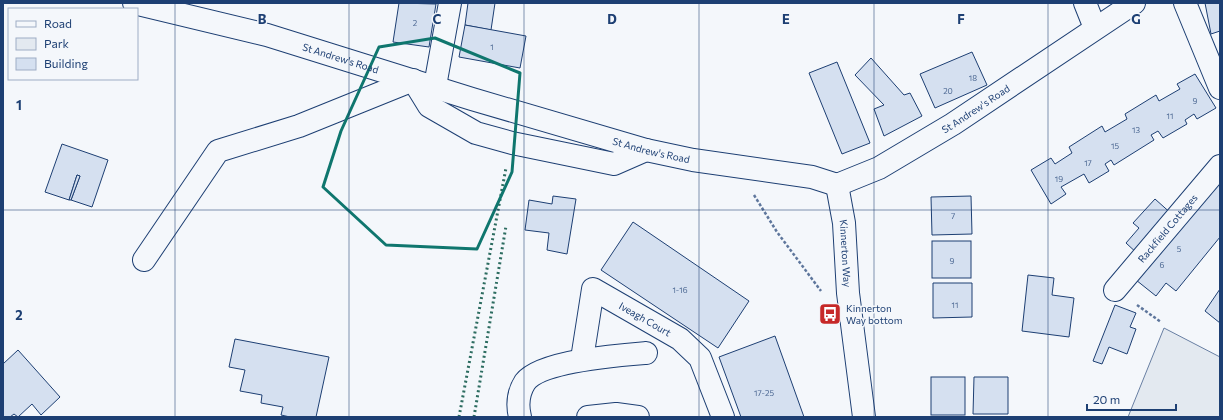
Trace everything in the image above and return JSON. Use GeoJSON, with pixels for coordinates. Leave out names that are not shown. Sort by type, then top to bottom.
{"type":"FeatureCollection","features":[{"type":"Feature","properties":{"kind":"street","name":"St Andrew's Road"},"geometry":{"type":"LineString","coordinates":[[134,3],[267,35],[435,86],[472,99],[646,150],[693,160],[812,177],[837,185],[879,168],[953,124],[1134,3]]}},
{"type":"Feature","properties":{"kind":"street"},"geometry":{"type":"LineString","coordinates":[[435,86],[450,3]]}},
{"type":"Feature","properties":{"kind":"street"},"geometry":{"type":"LineString","coordinates":[[1085,3],[1095,28]]}},
{"type":"Feature","properties":{"kind":"street"},"geometry":{"type":"LineString","coordinates":[[1185,3],[1220,88]]}},
{"type":"Feature","properties":{"kind":"street"},"geometry":{"type":"LineString","coordinates":[[144,260],[218,151],[299,126],[413,80],[429,106],[476,133],[512,143],[614,164],[646,150]]}},
{"type":"Feature","properties":{"kind":"street","name":"Rackfield Cottages"},"geometry":{"type":"LineString","coordinates":[[1115,290],[1220,166]]}},
{"type":"Feature","properties":{"kind":"street","name":"Kinnerton Way"},"geometry":{"type":"LineString","coordinates":[[837,185],[844,223],[848,293],[864,417]]}},
{"type":"Feature","properties":{"kind":"street","name":"Iveagh Court"},"geometry":{"type":"LineString","coordinates":[[582,359],[593,289],[680,339],[700,358],[723,417]]}},
{"type":"Feature","properties":{"kind":"street"},"geometry":{"type":"LineString","coordinates":[[520,417],[517,406],[519,395],[526,381],[534,375],[582,359],[646,353]]}},
{"type":"Feature","properties":{"kind":"street"},"geometry":{"type":"LineString","coordinates":[[588,417],[616,414],[638,417]]}},
{"type":"Feature","properties":{"kind":"path"},"geometry":{"type":"LineString","coordinates":[[746,168],[753,194],[777,232],[825,297],[848,293]]}},
{"type":"Feature","properties":{"kind":"highlighted area"},"geometry":{"type":"Polygon","coordinates":[[[435,38],[520,73],[512,172],[477,249],[386,245],[323,187],[341,131],[379,47],[435,38]]]}},
{"type":"Feature","properties":{"kind":"green space"},"geometry":{"type":"Polygon","coordinates":[[[1164,328],[1220,357],[1220,417],[1128,417],[1164,328]]]}},
{"type":"Feature","properties":{"kind":"building"},"geometry":{"type":"Polygon","coordinates":[[[399,3],[436,4],[429,47],[393,42],[399,3]]]}},
{"type":"Feature","properties":{"kind":"building"},"geometry":{"type":"Polygon","coordinates":[[[468,3],[495,3],[491,30],[465,25],[468,3]]]}},
{"type":"Feature","properties":{"kind":"building"},"geometry":{"type":"Polygon","coordinates":[[[1205,3],[1220,3],[1220,31],[1211,34],[1205,3]]]}},
{"type":"Feature","properties":{"kind":"building"},"geometry":{"type":"Polygon","coordinates":[[[465,25],[526,36],[520,68],[459,57],[465,25]]]}},
{"type":"Feature","properties":{"kind":"building"},"geometry":{"type":"Polygon","coordinates":[[[972,52],[987,85],[935,108],[920,74],[972,52]]]}},
{"type":"Feature","properties":{"kind":"building"},"geometry":{"type":"Polygon","coordinates":[[[871,58],[904,95],[910,93],[922,116],[884,136],[874,109],[884,105],[855,75],[871,58]]]}},
{"type":"Feature","properties":{"kind":"building"},"geometry":{"type":"Polygon","coordinates":[[[837,62],[870,143],[842,154],[809,73],[837,62]]]}},
{"type":"Feature","properties":{"kind":"building"},"geometry":{"type":"Polygon","coordinates":[[[1195,74],[1216,108],[1197,119],[1194,114],[1185,120],[1187,124],[1163,138],[1158,131],[1151,135],[1154,140],[1114,165],[1111,160],[1105,164],[1109,171],[1089,183],[1084,174],[1061,187],[1066,194],[1051,204],[1031,170],[1051,158],[1055,164],[1072,153],[1069,147],[1102,126],[1105,132],[1127,119],[1125,114],[1156,95],[1159,101],[1180,89],[1177,84],[1195,74]]]}},
{"type":"Feature","properties":{"kind":"building"},"geometry":{"type":"Polygon","coordinates":[[[62,144],[108,160],[92,207],[71,200],[80,176],[77,175],[69,200],[45,192],[62,144]]]}},
{"type":"Feature","properties":{"kind":"building"},"geometry":{"type":"Polygon","coordinates":[[[77,175],[80,176],[71,200],[69,200],[77,175]]]}},
{"type":"Feature","properties":{"kind":"building"},"geometry":{"type":"Polygon","coordinates":[[[1220,183],[1220,237],[1176,291],[1166,283],[1156,296],[1136,280],[1220,183]]]}},
{"type":"Feature","properties":{"kind":"building"},"geometry":{"type":"Polygon","coordinates":[[[553,196],[576,199],[567,254],[547,250],[549,233],[525,230],[529,200],[552,204],[553,196]]]}},
{"type":"Feature","properties":{"kind":"building"},"geometry":{"type":"Polygon","coordinates":[[[971,196],[972,234],[932,235],[931,197],[971,196]]]}},
{"type":"Feature","properties":{"kind":"building"},"geometry":{"type":"Polygon","coordinates":[[[1155,199],[1174,216],[1139,255],[1126,243],[1139,228],[1133,223],[1155,199]]]}},
{"type":"Feature","properties":{"kind":"building"},"geometry":{"type":"Polygon","coordinates":[[[633,222],[749,301],[718,348],[601,270],[633,222]]]}},
{"type":"Feature","properties":{"kind":"building"},"geometry":{"type":"Polygon","coordinates":[[[932,241],[971,241],[971,278],[932,278],[932,241]]]}},
{"type":"Feature","properties":{"kind":"building"},"geometry":{"type":"Polygon","coordinates":[[[1028,275],[1054,278],[1052,295],[1074,298],[1069,337],[1022,331],[1028,275]]]}},
{"type":"Feature","properties":{"kind":"building"},"geometry":{"type":"Polygon","coordinates":[[[933,283],[972,283],[972,317],[933,318],[933,283]]]}},
{"type":"Feature","properties":{"kind":"building"},"geometry":{"type":"Polygon","coordinates":[[[1220,289],[1220,323],[1205,311],[1220,289]]]}},
{"type":"Feature","properties":{"kind":"building"},"geometry":{"type":"Polygon","coordinates":[[[1115,305],[1136,313],[1130,327],[1136,329],[1127,354],[1109,347],[1102,364],[1093,361],[1115,305]]]}},
{"type":"Feature","properties":{"kind":"building"},"geometry":{"type":"Polygon","coordinates":[[[775,336],[804,417],[741,417],[719,357],[775,336]]]}},
{"type":"Feature","properties":{"kind":"building"},"geometry":{"type":"Polygon","coordinates":[[[235,339],[329,357],[316,417],[290,417],[281,415],[283,407],[261,403],[262,395],[240,391],[245,370],[229,367],[235,339]]]}},
{"type":"Feature","properties":{"kind":"building"},"geometry":{"type":"Polygon","coordinates":[[[18,350],[60,397],[41,415],[32,404],[18,417],[14,414],[10,417],[3,417],[3,364],[18,350]]]}},
{"type":"Feature","properties":{"kind":"building"},"geometry":{"type":"Polygon","coordinates":[[[931,377],[965,377],[965,415],[931,415],[931,377]]]}},
{"type":"Feature","properties":{"kind":"building"},"geometry":{"type":"Polygon","coordinates":[[[974,377],[1008,377],[1008,414],[973,414],[974,377]]]}},
{"type":"Feature","properties":{"kind":"hedge"},"geometry":{"type":"LineString","coordinates":[[459,417],[506,168]]}},
{"type":"Feature","properties":{"kind":"hedge"},"geometry":{"type":"LineString","coordinates":[[474,417],[506,226]]}},
{"type":"Feature","properties":{"kind":"place","name":"Kinnerton Way bottom"},"geometry":{"type":"Point","coordinates":[830,314]}}]}
